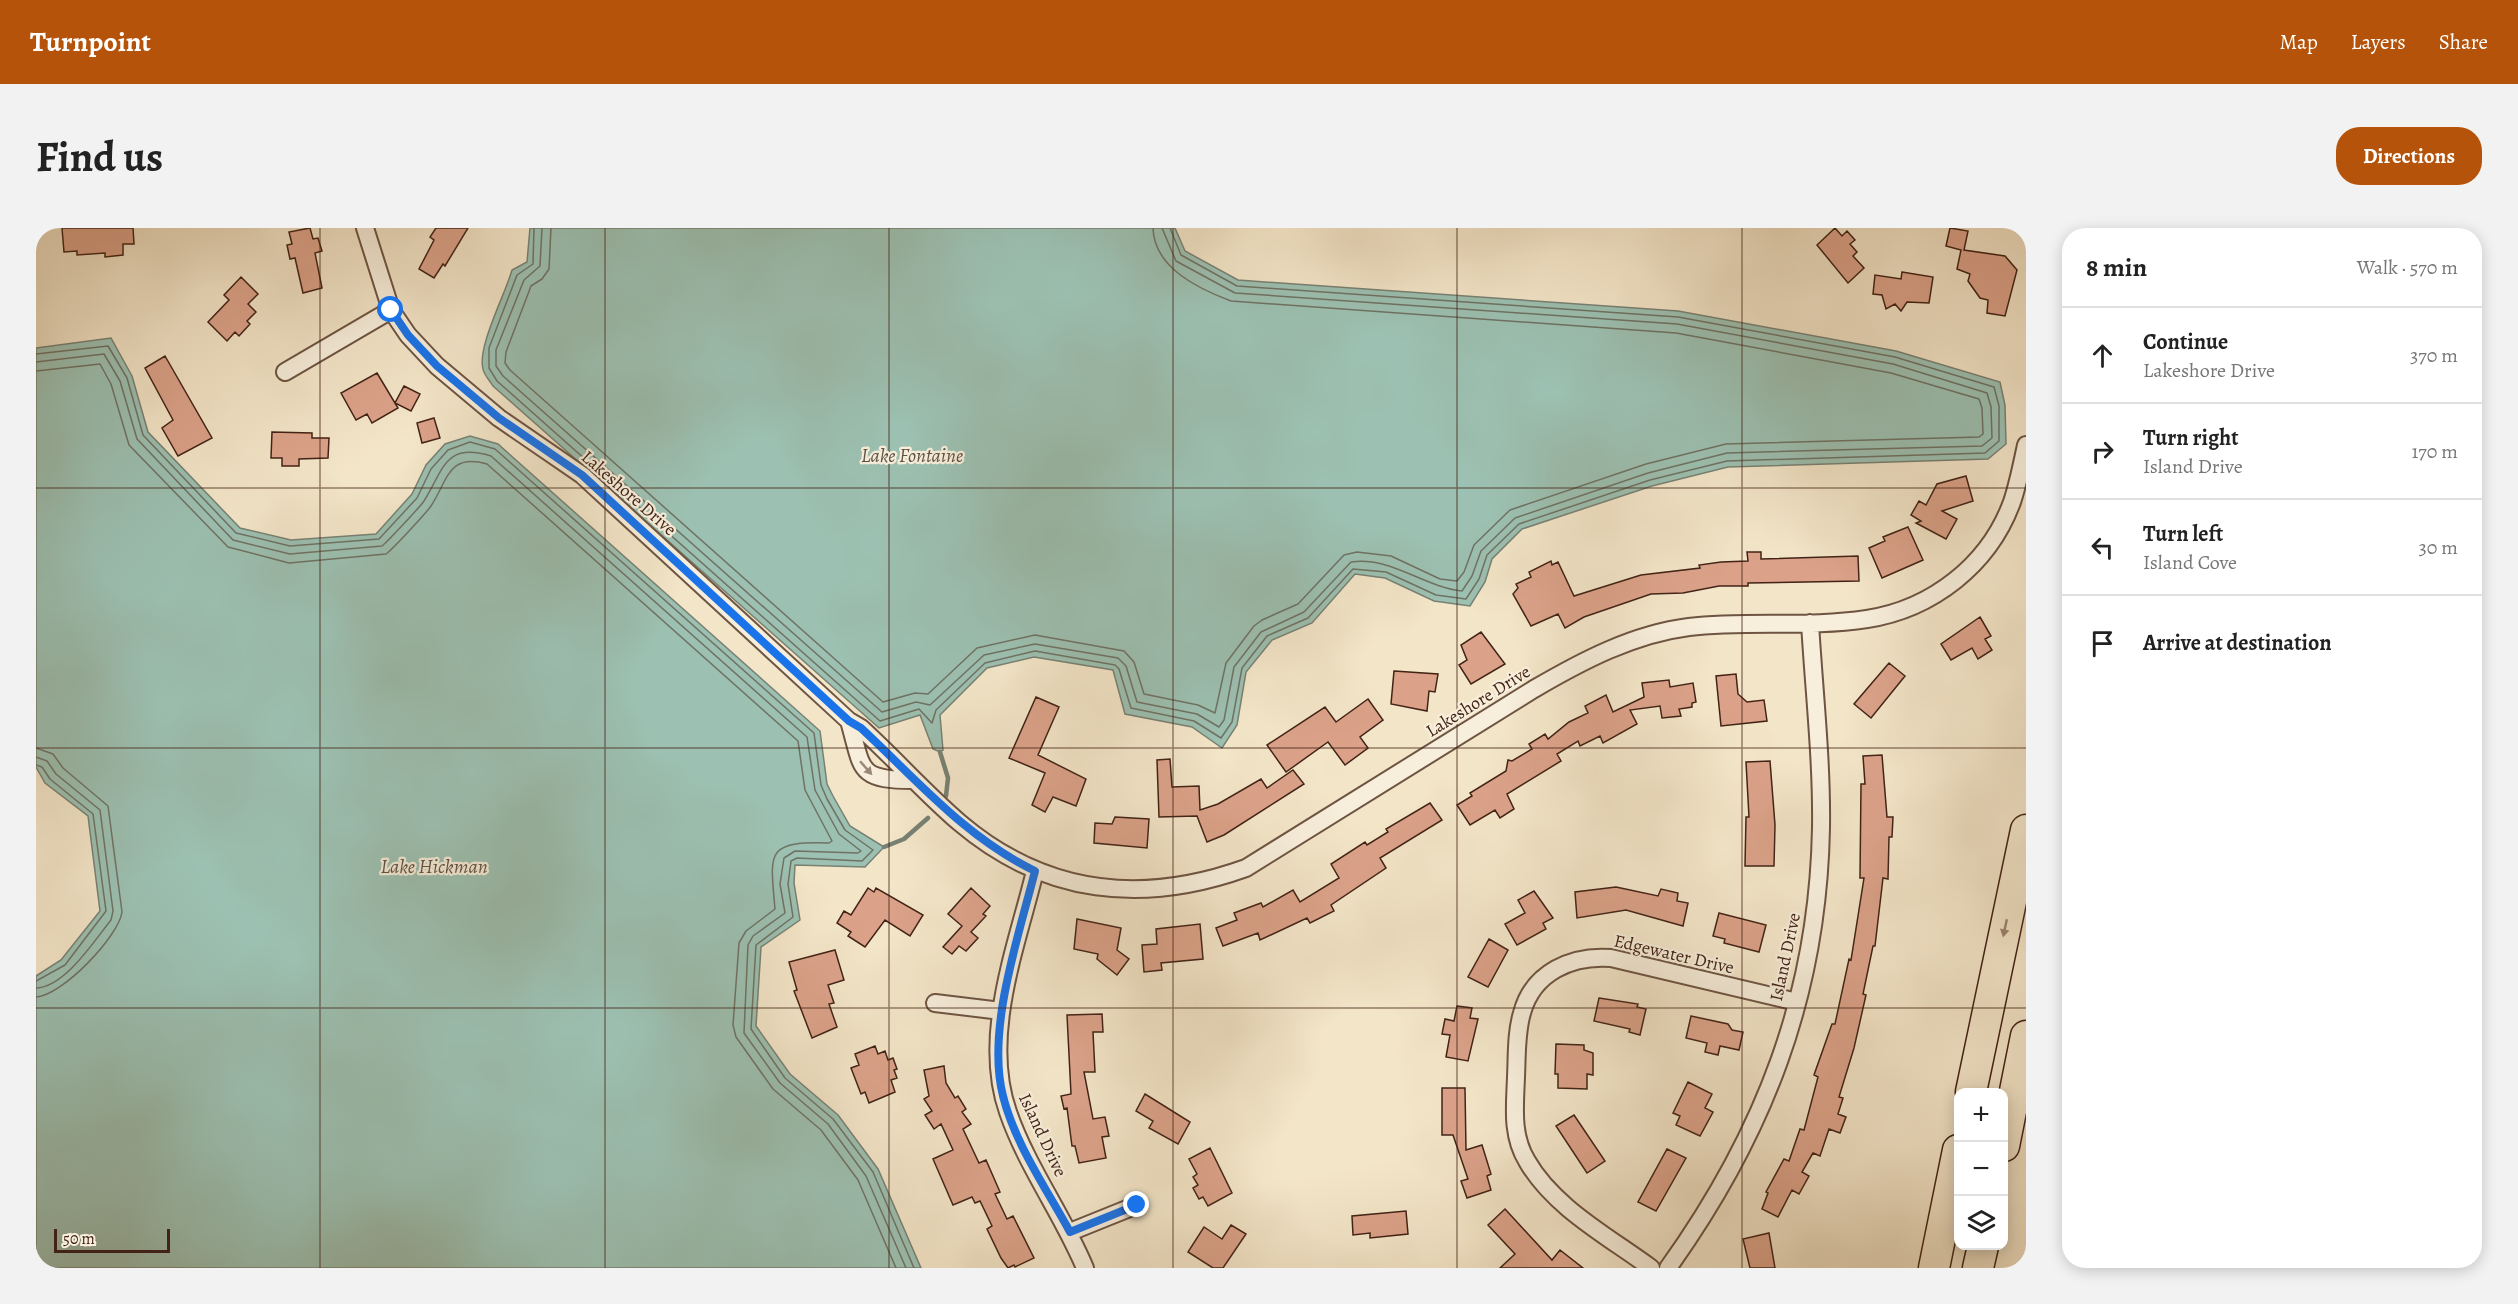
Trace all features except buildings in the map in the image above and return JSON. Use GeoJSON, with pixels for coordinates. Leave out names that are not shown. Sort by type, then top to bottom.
{"type":"FeatureCollection","features":[{"type":"Feature","properties":{"kind":"highway"},"geometry":{"type":"LineString","coordinates":[[1972,1088],[2026,830]]}},
{"type":"Feature","properties":{"kind":"highway"},"geometry":{"type":"LineString","coordinates":[[2005,1142],[2026,1036]]}},
{"type":"Feature","properties":{"kind":"highway"},"geometry":{"type":"LineString","coordinates":[[1934,1268],[1954,1174]]}},
{"type":"Feature","properties":{"kind":"highway"},"geometry":{"type":"LineString","coordinates":[[1978,1268],[1982,1250]]}},
{"type":"Feature","properties":{"kind":"street","name":"Lakeshore Drive"},"geometry":{"type":"LineString","coordinates":[[365,228],[391,310],[408,335],[437,366],[499,418],[582,475],[849,721],[861,728],[961,824],[995,849],[1035,871],[1081,885],[1136,891],[1176,887],[1220,878],[1246,868],[1281,849],[1534,689],[1606,651],[1641,638],[1688,627],[1810,623],[1885,616],[1922,602],[1954,583],[1986,549],[2005,519],[2018,483],[2026,445]]}},
{"type":"Feature","properties":{"kind":"street"},"geometry":{"type":"LineString","coordinates":[[285,372],[391,310]]}},
{"type":"Feature","properties":{"kind":"street","name":"Island Drive"},"geometry":{"type":"LineString","coordinates":[[1668,1268],[1711,1205],[1757,1120],[1780,1061],[1797,1002],[1811,939],[1821,827],[1810,623]]}},
{"type":"Feature","properties":{"kind":"street"},"geometry":{"type":"LineString","coordinates":[[849,721],[858,756],[865,769],[878,779],[913,780]]}},
{"type":"Feature","properties":{"kind":"street","name":"Island Drive"},"geometry":{"type":"LineString","coordinates":[[1035,871],[1001,1011],[999,1073],[1009,1114],[1070,1232],[1085,1268]]}},
{"type":"Feature","properties":{"kind":"street","name":"Edgewater Drive"},"geometry":{"type":"LineString","coordinates":[[1651,1268],[1555,1196],[1537,1177],[1526,1160],[1515,1126],[1515,1104],[1519,1024],[1529,995],[1552,970],[1581,958],[1595,957],[1611,958],[1797,1002]]}},
{"type":"Feature","properties":{"kind":"street"},"geometry":{"type":"LineString","coordinates":[[935,1003],[1001,1011]]}},
{"type":"Feature","properties":{"kind":"street"},"geometry":{"type":"LineString","coordinates":[[1070,1232],[1137,1205]]}},
{"type":"Feature","properties":{"kind":"water","name":"Lake Fontaine"},"geometry":{"type":"Polygon","coordinates":[[[530,228],[1175,228],[1185,251],[1238,280],[1678,311],[1896,351],[2000,382],[2005,405],[2006,444],[1988,459],[1728,467],[1652,486],[1522,529],[1492,559],[1485,582],[1470,606],[1434,601],[1385,578],[1355,574],[1312,623],[1272,640],[1246,672],[1237,725],[1222,748],[1192,727],[1125,714],[1113,670],[1034,657],[987,668],[940,715],[943,750],[940,752],[933,749],[920,715],[879,728],[493,386],[483,369],[484,348],[512,270],[527,262],[530,228]]]}},
{"type":"Feature","properties":{"kind":"water","name":"Lake Hickman"},"geometry":{"type":"Polygon","coordinates":[[[111,338],[132,376],[148,432],[240,528],[291,540],[376,534],[412,494],[426,465],[445,444],[470,436],[498,444],[820,731],[827,784],[833,796],[850,826],[884,847],[865,867],[795,865],[794,883],[800,920],[761,947],[756,1026],[790,1074],[838,1115],[878,1169],[921,1268],[36,1268],[36,976],[61,960],[100,911],[88,816],[45,783],[36,767],[36,348],[111,338]]]}},
{"type":"Feature","properties":{"kind":"waterway"},"geometry":{"type":"LineString","coordinates":[[940,752],[948,778],[946,796]]}},
{"type":"Feature","properties":{"kind":"waterway"},"geometry":{"type":"LineString","coordinates":[[884,847],[904,839],[928,818]]}},
{"type":"Feature","properties":{"kind":"route"},"geometry":{"type":"LineString","coordinates":[[391,310],[408,335],[437,366],[499,418],[582,475],[849,721],[861,728],[961,824],[995,849],[1035,871],[1001,1011],[999,1073],[1002,1094],[1029,1158],[1070,1232],[1137,1205]]}}]}
